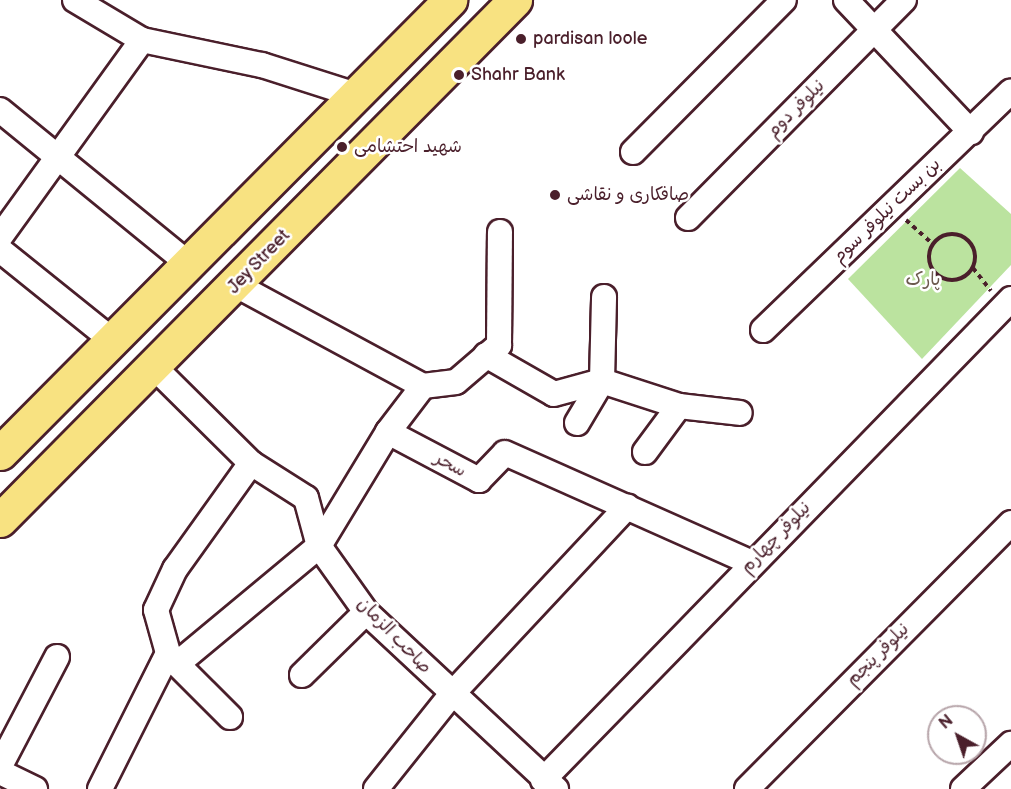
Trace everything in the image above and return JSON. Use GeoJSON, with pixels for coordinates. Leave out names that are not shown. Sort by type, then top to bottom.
{"type":"FeatureCollection","features":[{"type":"Feature","properties":{"kind":"main road"},"geometry":{"type":"LineString","coordinates":[[0,453],[450,0]]}},
{"type":"Feature","properties":{"kind":"main road","name":"Jey Street"},"geometry":{"type":"LineString","coordinates":[[0,520],[155,368],[514,0]]}},
{"type":"Feature","properties":{"kind":"street"},"geometry":{"type":"LineString","coordinates":[[633,152],[784,0]]}},
{"type":"Feature","properties":{"kind":"street"},"geometry":{"type":"LineString","coordinates":[[846,0],[971,132]]}},
{"type":"Feature","properties":{"kind":"street","name":"نیلوفر دوم"},"geometry":{"type":"LineString","coordinates":[[688,218],[904,0]]}},
{"type":"Feature","properties":{"kind":"street"},"geometry":{"type":"LineString","coordinates":[[89,4],[142,40],[262,65],[356,95]]}},
{"type":"Feature","properties":{"kind":"street"},"geometry":{"type":"LineString","coordinates":[[0,237],[61,156],[142,40]]}},
{"type":"Feature","properties":{"kind":"street","name":"بن بست نیلوفر سوم"},"geometry":{"type":"LineString","coordinates":[[763,330],[1011,92]]}},
{"type":"Feature","properties":{"kind":"street"},"geometry":{"type":"LineString","coordinates":[[0,110],[61,156],[189,264]]}},
{"type":"Feature","properties":{"kind":"street"},"geometry":{"type":"LineString","coordinates":[[236,285],[423,386],[456,382],[499,345],[500,232]]}},
{"type":"Feature","properties":{"kind":"street"},"geometry":{"type":"LineString","coordinates":[[0,250],[113,341]]}},
{"type":"Feature","properties":{"kind":"street"},"geometry":{"type":"LineString","coordinates":[[577,423],[602,381],[603,297]]}},
{"type":"Feature","properties":{"kind":"street","name":"نیلوفر چهارم"},"geometry":{"type":"LineString","coordinates":[[549,785],[752,563],[1011,299]]}},
{"type":"Feature","properties":{"kind":"street"},"geometry":{"type":"LineString","coordinates":[[486,356],[554,394],[602,381],[679,406],[740,413]]}},
{"type":"Feature","properties":{"kind":"street","name":"صاحب الزمان"},"geometry":{"type":"LineString","coordinates":[[155,368],[251,463],[306,498],[319,546],[366,612],[451,695],[549,785]]}},
{"type":"Feature","properties":{"kind":"street"},"geometry":{"type":"LineString","coordinates":[[100,789],[172,659],[319,546],[388,432],[423,386]]}},
{"type":"Feature","properties":{"kind":"street"},"geometry":{"type":"LineString","coordinates":[[645,452],[679,406]]}},
{"type":"Feature","properties":{"kind":"street","name":"سحر"},"geometry":{"type":"LineString","coordinates":[[388,432],[479,480],[504,453],[752,563]]}},
{"type":"Feature","properties":{"kind":"street"},"geometry":{"type":"LineString","coordinates":[[230,717],[172,659],[156,610],[175,568],[251,463]]}},
{"type":"Feature","properties":{"kind":"street"},"geometry":{"type":"LineString","coordinates":[[376,789],[451,695],[627,507]]}},
{"type":"Feature","properties":{"kind":"street","name":"نیلوفر پنجم"},"geometry":{"type":"LineString","coordinates":[[747,789],[1011,523]]}},
{"type":"Feature","properties":{"kind":"street"},"geometry":{"type":"LineString","coordinates":[[302,675],[366,612]]}},
{"type":"Feature","properties":{"kind":"street"},"geometry":{"type":"LineString","coordinates":[[0,766],[57,657]]}},
{"type":"Feature","properties":{"kind":"street"},"geometry":{"type":"LineString","coordinates":[[963,789],[1011,744]]}},
{"type":"Feature","properties":{"kind":"street"},"geometry":{"type":"LineString","coordinates":[[0,772],[35,789]]}},
{"type":"Feature","properties":{"kind":"path"},"geometry":{"type":"LineString","coordinates":[[892,207],[933,244]]}},
{"type":"Feature","properties":{"kind":"path"},"geometry":{"type":"LineString","coordinates":[[945,235],[961,235],[975,252],[973,268],[962,279],[940,277],[930,266],[933,244],[945,235]]}},
{"type":"Feature","properties":{"kind":"green space","name":"پارک"},"geometry":{"type":"Polygon","coordinates":[[[960,168],[1011,214],[1011,265],[922,359],[848,279],[960,168]]]}},
{"type":"Feature","properties":{"kind":"place","name":"pardisan loole"},"geometry":{"type":"Point","coordinates":[521,39]}},
{"type":"Feature","properties":{"kind":"place","name":"Shahr Bank"},"geometry":{"type":"Point","coordinates":[459,75]}},
{"type":"Feature","properties":{"kind":"place","name":"شهید احتشامی"},"geometry":{"type":"Point","coordinates":[342,147]}},
{"type":"Feature","properties":{"kind":"place","name":"صافکاری و نقاشی"},"geometry":{"type":"Point","coordinates":[555,195]}}]}
